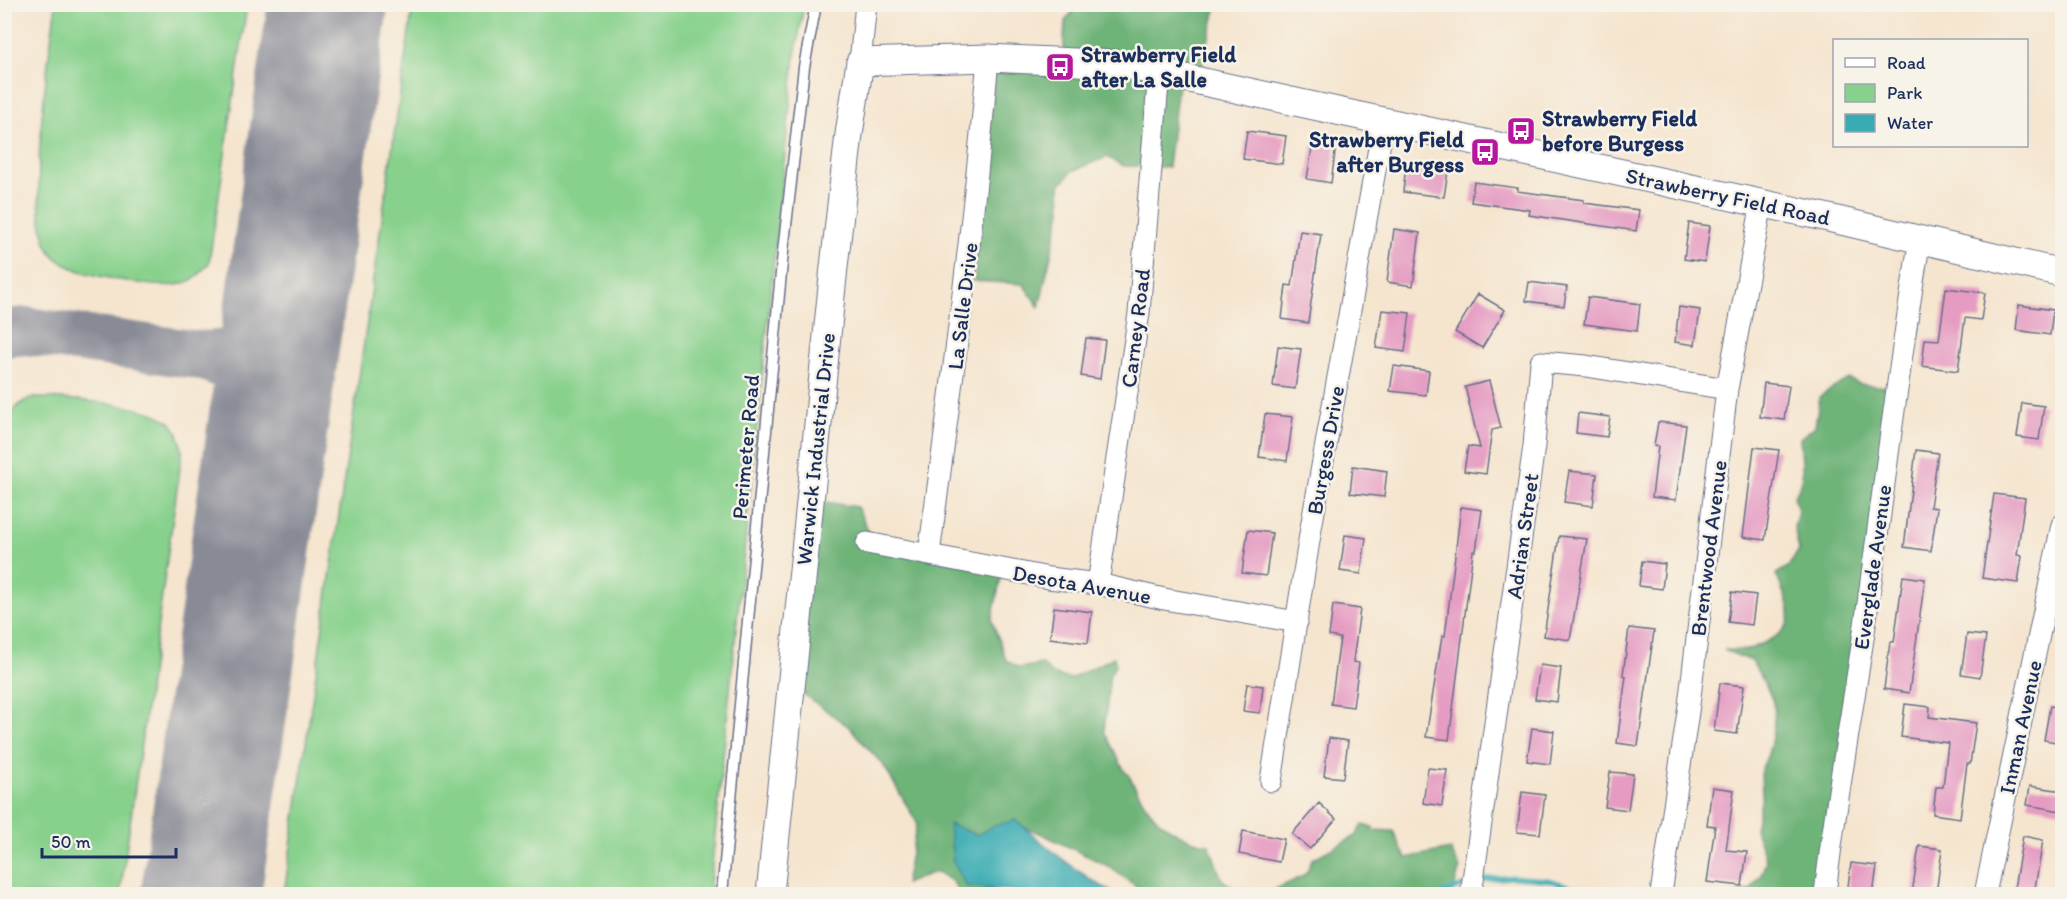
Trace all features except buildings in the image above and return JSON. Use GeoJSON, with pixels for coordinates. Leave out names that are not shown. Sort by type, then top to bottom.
{"type":"FeatureCollection","features":[{"type":"Feature","properties":{"kind":"street","name":"Warwick Industrial Drive"},"geometry":{"type":"LineString","coordinates":[[770,894],[831,290],[866,4]]}},
{"type":"Feature","properties":{"kind":"street","name":"Strawberry Field Road"},"geometry":{"type":"LineString","coordinates":[[860,62],[988,58],[1121,64],[1762,203],[2062,273]]}},
{"type":"Feature","properties":{"kind":"street","name":"La Salle Drive"},"geometry":{"type":"LineString","coordinates":[[929,554],[965,282],[988,58]]}},
{"type":"Feature","properties":{"kind":"street","name":"Carney Road"},"geometry":{"type":"LineString","coordinates":[[1098,584],[1139,313],[1159,72]]}},
{"type":"Feature","properties":{"kind":"street","name":"Burgess Drive"},"geometry":{"type":"LineString","coordinates":[[1271,782],[1331,411],[1384,120]]}},
{"type":"Feature","properties":{"kind":"street","name":"Brentwood Avenue"},"geometry":{"type":"LineString","coordinates":[[1662,894],[1689,705],[1727,389],[1762,203]]}},
{"type":"Feature","properties":{"kind":"street","name":"Everglade Avenue"},"geometry":{"type":"LineString","coordinates":[[1825,894],[1834,815],[1861,648],[1901,352],[1920,239]]}},
{"type":"Feature","properties":{"kind":"street","name":"Adrian Street"},"geometry":{"type":"LineString","coordinates":[[1471,894],[1534,447],[1541,362],[1586,366],[1727,389]]}},
{"type":"Feature","properties":{"kind":"street","name":"Inman Avenue"},"geometry":{"type":"LineString","coordinates":[[1985,894],[2062,525]]}},
{"type":"Feature","properties":{"kind":"street","name":"Desota Avenue"},"geometry":{"type":"LineString","coordinates":[[867,543],[1297,622]]}},
{"type":"Feature","properties":{"kind":"lane","name":"Perimeter Road"},"geometry":{"type":"LineString","coordinates":[[722,894],[783,252],[804,67],[816,4]]}},
{"type":"Feature","properties":{"kind":"green space"},"geometry":{"type":"Polygon","coordinates":[[[56,5],[247,5],[209,263],[197,276],[186,283],[160,286],[96,275],[65,264],[51,252],[43,233],[39,205],[39,170],[44,94],[56,5]]]}},
{"type":"Feature","properties":{"kind":"green space"},"geometry":{"type":"Polygon","coordinates":[[[413,5],[804,5],[795,55],[709,894],[284,894],[413,5]]]}},
{"type":"Feature","properties":{"kind":"green space"},"geometry":{"type":"Polygon","coordinates":[[[1078,5],[1217,5],[1200,74],[1179,78],[1168,167],[1124,166],[1107,157],[1072,171],[1060,185],[1061,211],[1039,307],[1023,284],[974,281],[996,61],[1063,62],[1065,21],[1078,5]]]}},
{"type":"Feature","properties":{"kind":"green space"},"geometry":{"type":"Polygon","coordinates":[[[1848,379],[1860,384],[1895,388],[1824,894],[1737,894],[1751,889],[1762,873],[1766,861],[1755,829],[1762,797],[1761,769],[1770,745],[1774,725],[1774,707],[1768,689],[1752,661],[1724,650],[1751,649],[1768,641],[1786,627],[1789,620],[1788,603],[1776,574],[1788,567],[1799,550],[1794,528],[1798,511],[1794,496],[1802,476],[1800,438],[1815,426],[1820,396],[1848,379]]]}},
{"type":"Feature","properties":{"kind":"green space"},"geometry":{"type":"Polygon","coordinates":[[[31,398],[62,399],[139,409],[167,420],[174,426],[181,444],[182,453],[120,894],[5,894],[5,432],[13,411],[31,398]]]}},
{"type":"Feature","properties":{"kind":"green space"},"geometry":{"type":"Polygon","coordinates":[[[812,500],[857,507],[876,546],[1002,572],[992,620],[1006,660],[1019,668],[1042,664],[1052,674],[1070,679],[1114,657],[1116,665],[1110,674],[1104,731],[1125,772],[1148,808],[1162,823],[1186,838],[1209,844],[1222,880],[1236,889],[1268,893],[1303,876],[1312,859],[1356,836],[1363,825],[1373,827],[1372,830],[1393,831],[1406,858],[1450,849],[1460,868],[1452,894],[1147,894],[1108,866],[1040,833],[1012,823],[985,887],[999,894],[960,894],[953,882],[938,872],[905,884],[917,823],[884,766],[849,727],[793,687],[812,500]]]}},
{"type":"Feature","properties":{"kind":"water"},"geometry":{"type":"Polygon","coordinates":[[[1016,820],[1076,869],[1116,894],[1024,894],[966,886],[953,861],[949,824],[977,835],[994,826],[1016,820]]]}},
{"type":"Feature","properties":{"kind":"waterway"},"geometry":{"type":"LineString","coordinates":[[1479,880],[1513,877],[1548,880],[1597,894]]}},
{"type":"Feature","properties":{"kind":"waterway"},"geometry":{"type":"LineString","coordinates":[[1441,894],[1468,884]]}},
{"type":"Feature","properties":{"kind":"taxiway"},"geometry":{"type":"LineString","coordinates":[[198,355],[226,353],[250,344],[267,326],[288,281]]}},
{"type":"Feature","properties":{"kind":"taxiway"},"geometry":{"type":"LineString","coordinates":[[4,333],[26,331],[198,355],[214,361],[239,376],[248,386],[259,412],[264,444]]}},
{"type":"Feature","properties":{"kind":"runway"},"geometry":{"type":"LineString","coordinates":[[201,894],[328,4]]}},
{"type":"Feature","properties":{"kind":"place","name":"Strawberry Field after La Salle"},"geometry":{"type":"Point","coordinates":[1060,67]}},
{"type":"Feature","properties":{"kind":"place","name":"Strawberry Field before Burgess"},"geometry":{"type":"Point","coordinates":[1521,131]}},
{"type":"Feature","properties":{"kind":"place","name":"Strawberry Field after Burgess"},"geometry":{"type":"Point","coordinates":[1485,152]}}]}
